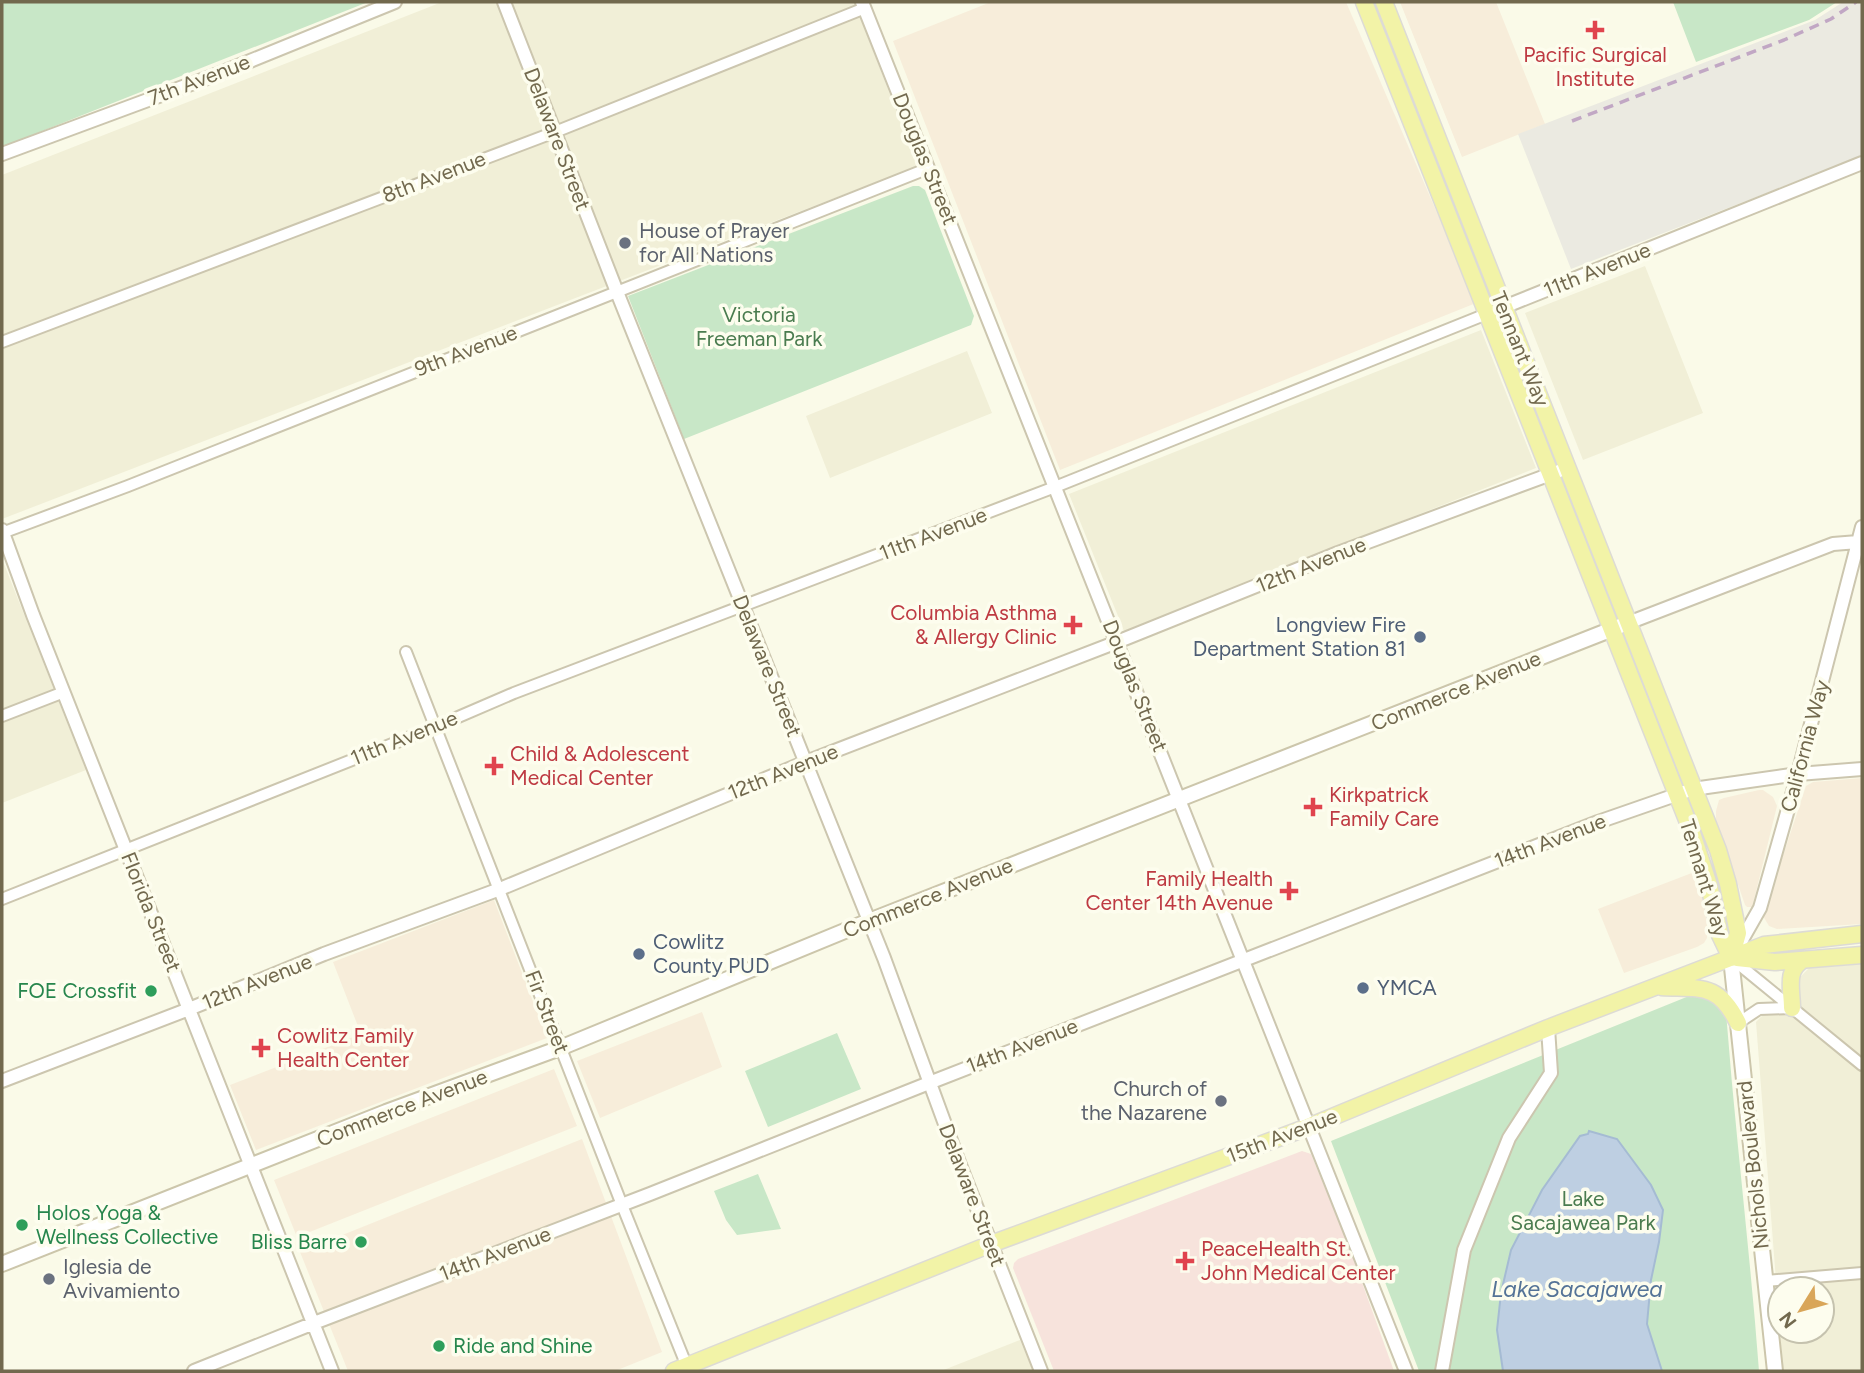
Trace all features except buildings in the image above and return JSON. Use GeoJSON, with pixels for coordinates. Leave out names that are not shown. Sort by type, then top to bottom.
{"type":"FeatureCollection","features":[{"type":"Feature","properties":{"kind":"main road","name":"Tennant Way"},"geometry":{"type":"LineString","coordinates":[[1364,2],[1676,794],[1703,865],[1720,935],[1731,958]]}},
{"type":"Feature","properties":{"kind":"main road","name":"Tennant Way"},"geometry":{"type":"LineString","coordinates":[[1384,2],[1718,850],[1738,933],[1731,958]]}},
{"type":"Feature","properties":{"kind":"main road","name":"Commerce Avenue"},"geometry":{"type":"LineString","coordinates":[[2,1264],[386,1112],[561,1048],[869,921],[1628,623]]}},
{"type":"Feature","properties":{"kind":"main road","name":"15th Avenue"},"geometry":{"type":"LineString","coordinates":[[683,1370],[991,1244],[1308,1127],[1548,1028],[1764,945],[1862,934]]}},
{"type":"Feature","properties":{"kind":"main road"},"geometry":{"type":"LineString","coordinates":[[1731,958],[1775,962],[1862,955]]}},
{"type":"Feature","properties":{"kind":"main road","name":"Nichols Boulevard"},"geometry":{"type":"LineString","coordinates":[[1731,958],[1766,1281]]}},
{"type":"Feature","properties":{"kind":"main road"},"geometry":{"type":"LineString","coordinates":[[1792,1008],[1793,968],[1804,960]]}},
{"type":"Feature","properties":{"kind":"main road"},"geometry":{"type":"LineString","coordinates":[[1655,987],[1709,990],[1726,1001],[1738,1023]]}},
{"type":"Feature","properties":{"kind":"main road","name":"Nichols Boulevard"},"geometry":{"type":"LineString","coordinates":[[1772,1345],[1774,1371]]}},
{"type":"Feature","properties":{"kind":"street","name":"7th Avenue"},"geometry":{"type":"LineString","coordinates":[[2,154],[218,74],[395,2]]}},
{"type":"Feature","properties":{"kind":"street","name":"Delaware Street"},"geometry":{"type":"LineString","coordinates":[[504,2],[742,607],[869,921],[1041,1371]]}},
{"type":"Feature","properties":{"kind":"street","name":"8th Avenue"},"geometry":{"type":"LineString","coordinates":[[2,342],[555,132],[864,5]]}},
{"type":"Feature","properties":{"kind":"street","name":"Douglas Street"},"geometry":{"type":"LineString","coordinates":[[864,5],[1406,1371]]}},
{"type":"Feature","properties":{"kind":"street","name":"11th Avenue"},"geometry":{"type":"LineString","coordinates":[[2,899],[522,690],[1055,487],[1862,163]]}},
{"type":"Feature","properties":{"kind":"street","name":"9th Avenue"},"geometry":{"type":"LineString","coordinates":[[2,532],[128,486],[929,168]]}},
{"type":"Feature","properties":{"kind":"street","name":"12th Avenue"},"geometry":{"type":"LineString","coordinates":[[2,1081],[500,888],[806,762],[1338,553],[1567,468]]}},
{"type":"Feature","properties":{"kind":"street","name":"California Way"},"geometry":{"type":"LineString","coordinates":[[1731,958],[1760,908],[1862,527]]}},
{"type":"Feature","properties":{"kind":"street","name":"Florida Street"},"geometry":{"type":"LineString","coordinates":[[2,532],[332,1371]]}},
{"type":"Feature","properties":{"kind":"street","name":"Commerce Avenue"},"geometry":{"type":"LineString","coordinates":[[1628,623],[1833,544],[1858,542]]}},
{"type":"Feature","properties":{"kind":"street","name":"Fir Street"},"geometry":{"type":"LineString","coordinates":[[406,652],[500,888],[683,1370]]}},
{"type":"Feature","properties":{"kind":"street"},"geometry":{"type":"LineString","coordinates":[[2,716],[64,692]]}},
{"type":"Feature","properties":{"kind":"street","name":"14th Avenue"},"geometry":{"type":"LineString","coordinates":[[194,1371],[1598,822],[1693,789],[1798,774],[1862,769]]}},
{"type":"Feature","properties":{"kind":"street"},"geometry":{"type":"LineString","coordinates":[[1731,958],[1862,1065]]}},
{"type":"Feature","properties":{"kind":"street"},"geometry":{"type":"LineString","coordinates":[[1738,1023],[1759,1009],[1792,1008]]}},
{"type":"Feature","properties":{"kind":"street"},"geometry":{"type":"LineString","coordinates":[[1441,1371],[1464,1250],[1509,1138],[1552,1073],[1548,1028]]}},
{"type":"Feature","properties":{"kind":"street"},"geometry":{"type":"LineString","coordinates":[[1836,1275],[1862,1273]]}},
{"type":"Feature","properties":{"kind":"shaded area"},"geometry":{"type":"Polygon","coordinates":[[[442,2],[854,2],[918,166],[2,519],[2,175],[442,2]]]}},
{"type":"Feature","properties":{"kind":"shaded area"},"geometry":{"type":"Polygon","coordinates":[[[991,2],[1346,2],[1476,303],[1060,470],[893,41],[991,2]]]}},
{"type":"Feature","properties":{"kind":"shaded area"},"geometry":{"type":"Polygon","coordinates":[[[1400,2],[1496,2],[1545,124],[1462,157],[1400,2]]]}},
{"type":"Feature","properties":{"kind":"shaded area"},"geometry":{"type":"Polygon","coordinates":[[[1843,2],[1862,2],[1862,156],[1571,269],[1518,134],[1815,20],[1843,2]]]}},
{"type":"Feature","properties":{"kind":"shaded area"},"geometry":{"type":"Polygon","coordinates":[[[1645,266],[1703,413],[1583,460],[1525,313],[1645,266]]]}},
{"type":"Feature","properties":{"kind":"shaded area"},"geometry":{"type":"Polygon","coordinates":[[[1481,330],[1536,468],[1124,631],[1069,494],[1481,330]]]}},
{"type":"Feature","properties":{"kind":"shaded area"},"geometry":{"type":"Polygon","coordinates":[[[967,351],[992,413],[830,478],[806,416],[967,351]]]}},
{"type":"Feature","properties":{"kind":"shaded area"},"geometry":{"type":"Polygon","coordinates":[[[2,559],[86,770],[2,803],[2,559]]]}},
{"type":"Feature","properties":{"kind":"shaded area"},"geometry":{"type":"Polygon","coordinates":[[[1862,778],[1862,924],[1777,929],[1769,926],[1763,916],[1806,786],[1813,782],[1862,778]]]}},
{"type":"Feature","properties":{"kind":"shaded area"},"geometry":{"type":"Polygon","coordinates":[[[1759,790],[1773,797],[1777,806],[1753,904],[1752,907],[1747,907],[1716,820],[1716,811],[1719,800],[1759,790]]]}},
{"type":"Feature","properties":{"kind":"shaded area"},"geometry":{"type":"Polygon","coordinates":[[[1697,871],[1707,927],[1704,943],[1624,973],[1598,909],[1697,871]]]}},
{"type":"Feature","properties":{"kind":"shaded area"},"geometry":{"type":"Polygon","coordinates":[[[494,900],[547,1038],[256,1150],[230,1085],[361,1034],[333,962],[494,900]]]}},
{"type":"Feature","properties":{"kind":"shaded area"},"geometry":{"type":"Polygon","coordinates":[[[1862,964],[1862,1371],[1783,1371],[1781,1345],[1836,1345],[1836,1275],[1776,1275],[1756,1022],[1809,968],[1862,964]]]}},
{"type":"Feature","properties":{"kind":"shaded area"},"geometry":{"type":"Polygon","coordinates":[[[702,1012],[722,1067],[600,1118],[577,1061],[702,1012]]]}},
{"type":"Feature","properties":{"kind":"shaded area"},"geometry":{"type":"Polygon","coordinates":[[[554,1069],[577,1126],[297,1237],[274,1180],[554,1069]]]}},
{"type":"Feature","properties":{"kind":"shaded area"},"geometry":{"type":"Polygon","coordinates":[[[582,1139],[662,1352],[615,1371],[348,1371],[300,1252],[582,1139]]]}},
{"type":"Feature","properties":{"kind":"shaded area","name":"PeaceHealth St. John Medical Center"},"geometry":{"type":"Polygon","coordinates":[[[1302,1151],[1311,1154],[1348,1244],[1394,1371],[1054,1371],[1013,1268],[1018,1259],[1302,1151]]]}},
{"type":"Feature","properties":{"kind":"shaded area"},"geometry":{"type":"Polygon","coordinates":[[[1020,1340],[1033,1371],[941,1371],[1020,1340]]]}},
{"type":"Feature","properties":{"kind":"green space"},"geometry":{"type":"Polygon","coordinates":[[[2,2],[368,2],[2,147],[2,2]]]}},
{"type":"Feature","properties":{"kind":"green space"},"geometry":{"type":"Polygon","coordinates":[[[1673,2],[1837,2],[1809,20],[1696,62],[1673,2]]]}},
{"type":"Feature","properties":{"kind":"green space","name":"Victoria Freeman Park"},"geometry":{"type":"Polygon","coordinates":[[[913,186],[925,190],[974,316],[971,325],[684,439],[628,296],[913,186]]]}},
{"type":"Feature","properties":{"kind":"green space","name":"Lake Sacajawea Park"},"geometry":{"type":"Polygon","coordinates":[[[1705,993],[1726,1012],[1759,1371],[1419,1371],[1331,1141],[1689,996],[1705,993]]]}},
{"type":"Feature","properties":{"kind":"green space"},"geometry":{"type":"Polygon","coordinates":[[[837,1033],[861,1089],[768,1127],[745,1071],[837,1033]]]}},
{"type":"Feature","properties":{"kind":"green space"},"geometry":{"type":"Polygon","coordinates":[[[758,1174],[781,1229],[737,1235],[726,1220],[714,1191],[758,1174]]]}},
{"type":"Feature","properties":{"kind":"water","name":"Lake Sacajawea"},"geometry":{"type":"Polygon","coordinates":[[[1589,1131],[1617,1139],[1651,1185],[1663,1210],[1651,1280],[1647,1324],[1662,1371],[1503,1371],[1497,1330],[1501,1293],[1511,1250],[1542,1190],[1580,1136],[1588,1134],[1589,1131]]]}},
{"type":"Feature","properties":{"kind":"railway"},"geometry":{"type":"LineString","coordinates":[[1572,121],[1784,40],[1831,19],[1856,2]]}},
{"type":"Feature","properties":{"kind":"place","name":"Pacific Surgical Institute"},"geometry":{"type":"Point","coordinates":[1595,30]}},
{"type":"Feature","properties":{"kind":"place","name":"House of Prayer for All Nations"},"geometry":{"type":"Point","coordinates":[625,243]}},
{"type":"Feature","properties":{"kind":"place","name":"Columbia Asthma & Allergy Clinic"},"geometry":{"type":"Point","coordinates":[1073,625]}},
{"type":"Feature","properties":{"kind":"place","name":"Longview Fire Department Station 81"},"geometry":{"type":"Point","coordinates":[1420,637]}},
{"type":"Feature","properties":{"kind":"place","name":"Child & Adolescent Medical Center"},"geometry":{"type":"Point","coordinates":[494,766]}},
{"type":"Feature","properties":{"kind":"place","name":"Kirkpatrick Family Care"},"geometry":{"type":"Point","coordinates":[1313,807]}},
{"type":"Feature","properties":{"kind":"place","name":"Family Health Center 14th Avenue"},"geometry":{"type":"Point","coordinates":[1289,891]}},
{"type":"Feature","properties":{"kind":"place","name":"Cowlitz County PUD"},"geometry":{"type":"Point","coordinates":[639,954]}},
{"type":"Feature","properties":{"kind":"place","name":"YMCA"},"geometry":{"type":"Point","coordinates":[1363,988]}},
{"type":"Feature","properties":{"kind":"place","name":"FOE Crossfit"},"geometry":{"type":"Point","coordinates":[151,991]}},
{"type":"Feature","properties":{"kind":"place","name":"Cowlitz Family Health Center"},"geometry":{"type":"Point","coordinates":[261,1048]}},
{"type":"Feature","properties":{"kind":"place","name":"Church of the Nazarene"},"geometry":{"type":"Point","coordinates":[1221,1101]}},
{"type":"Feature","properties":{"kind":"place","name":"Holos Yoga & Wellness Collective"},"geometry":{"type":"Point","coordinates":[22,1225]}},
{"type":"Feature","properties":{"kind":"place","name":"Bliss Barre"},"geometry":{"type":"Point","coordinates":[361,1242]}},
{"type":"Feature","properties":{"kind":"place","name":"PeaceHealth St. John Medical Center"},"geometry":{"type":"Point","coordinates":[1185,1261]}},
{"type":"Feature","properties":{"kind":"place","name":"Iglesia de Avivamiento"},"geometry":{"type":"Point","coordinates":[49,1279]}},
{"type":"Feature","properties":{"kind":"place","name":"Ride and Shine"},"geometry":{"type":"Point","coordinates":[439,1346]}}]}
